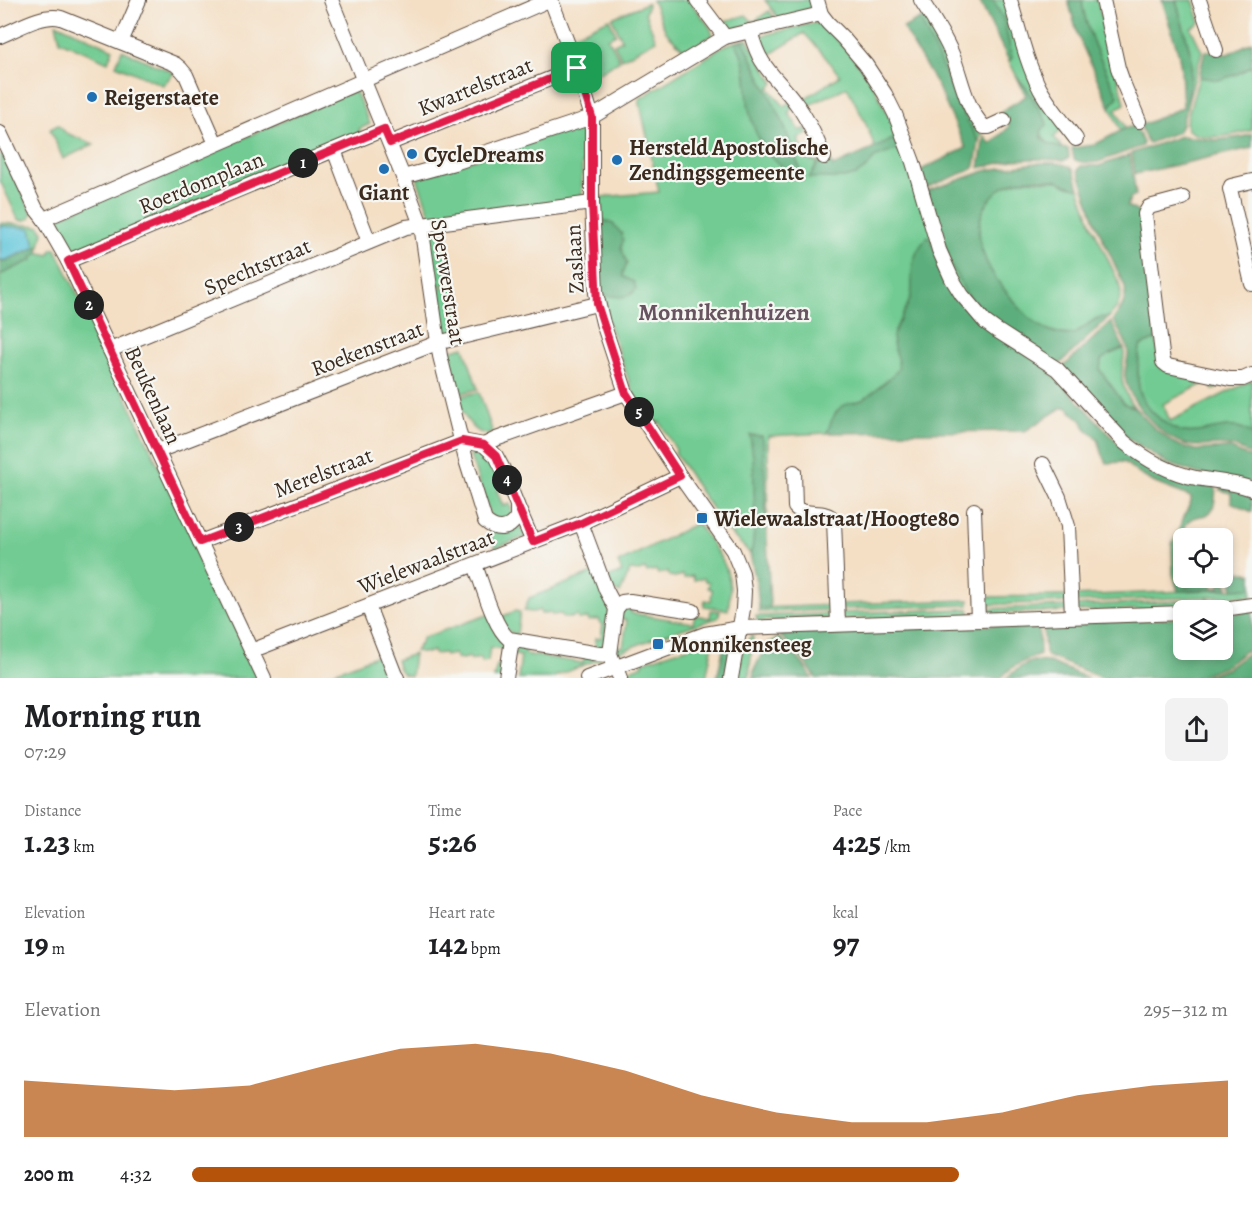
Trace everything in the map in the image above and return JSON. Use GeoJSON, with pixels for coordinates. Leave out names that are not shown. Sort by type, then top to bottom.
{"type":"FeatureCollection","features":[{"type":"Feature","properties":{"kind":"street"},"geometry":{"type":"LineString","coordinates":[[121,42],[139,0]]}},
{"type":"Feature","properties":{"kind":"street","name":"Sperwerstraat"},"geometry":{"type":"LineString","coordinates":[[331,0],[404,177],[421,225],[438,343],[466,460],[485,521],[492,527],[498,528],[510,525],[517,517],[516,505]]}},
{"type":"Feature","properties":{"kind":"street"},"geometry":{"type":"LineString","coordinates":[[44,219],[550,0]]}},
{"type":"Feature","properties":{"kind":"street","name":"Zaslaan"},"geometry":{"type":"LineString","coordinates":[[550,0],[577,68],[592,117],[592,203],[597,304],[626,393],[680,476],[733,551],[742,573],[744,591],[731,678]]}},
{"type":"Feature","properties":{"kind":"street"},"geometry":{"type":"LineString","coordinates":[[697,0],[725,37]]}},
{"type":"Feature","properties":{"kind":"street"},"geometry":{"type":"LineString","coordinates":[[921,0],[951,51],[966,98],[976,118],[984,127],[1004,120]]}},
{"type":"Feature","properties":{"kind":"street"},"geometry":{"type":"LineString","coordinates":[[1010,0],[1039,87],[1076,139]]}},
{"type":"Feature","properties":{"kind":"street"},"geometry":{"type":"LineString","coordinates":[[1102,0],[1118,68],[1139,121]]}},
{"type":"Feature","properties":{"kind":"street"},"geometry":{"type":"LineString","coordinates":[[1198,0],[1216,50]]}},
{"type":"Feature","properties":{"kind":"street"},"geometry":{"type":"LineString","coordinates":[[404,177],[454,163],[592,117],[725,37],[750,31],[819,7],[828,23],[866,65],[885,94],[914,162],[944,264],[974,310],[996,330],[1057,369],[1135,451],[1180,474],[1252,489]]}},
{"type":"Feature","properties":{"kind":"street"},"geometry":{"type":"LineString","coordinates":[[0,36],[53,15],[174,64],[186,75],[216,144]]}},
{"type":"Feature","properties":{"kind":"street"},"geometry":{"type":"LineString","coordinates":[[750,31],[763,63],[797,104],[811,126],[824,157]]}},
{"type":"Feature","properties":{"kind":"street","name":"Kwartelstraat"},"geometry":{"type":"LineString","coordinates":[[390,143],[577,68]]}},
{"type":"Feature","properties":{"kind":"street","name":"Roerdomplaan"},"geometry":{"type":"LineString","coordinates":[[68,261],[384,129]]}},
{"type":"Feature","properties":{"kind":"street","name":"Beukenlaan"},"geometry":{"type":"LineString","coordinates":[[0,133],[36,209],[68,261],[264,678]]}},
{"type":"Feature","properties":{"kind":"street"},"geometry":{"type":"LineString","coordinates":[[334,150],[369,242]]}},
{"type":"Feature","properties":{"kind":"street"},"geometry":{"type":"LineString","coordinates":[[1252,181],[1232,186],[1230,189],[1252,284]]}},
{"type":"Feature","properties":{"kind":"street"},"geometry":{"type":"LineString","coordinates":[[1183,198],[1149,207],[1145,214],[1163,362],[1168,366],[1230,380],[1243,379],[1252,375]]}},
{"type":"Feature","properties":{"kind":"street","name":"Spechtstraat"},"geometry":{"type":"LineString","coordinates":[[110,350],[406,227],[592,203]]}},
{"type":"Feature","properties":{"kind":"street","name":"Roekenstraat"},"geometry":{"type":"LineString","coordinates":[[158,452],[438,343],[597,304]]}},
{"type":"Feature","properties":{"kind":"street"},"geometry":{"type":"LineString","coordinates":[[484,445],[626,393]]}},
{"type":"Feature","properties":{"kind":"street"},"geometry":{"type":"LineString","coordinates":[[462,441],[484,445],[496,456],[533,542]]}},
{"type":"Feature","properties":{"kind":"street","name":"Merelstraat"},"geometry":{"type":"LineString","coordinates":[[200,542],[462,441]]}},
{"type":"Feature","properties":{"kind":"street"},"geometry":{"type":"LineString","coordinates":[[1043,464],[1059,497],[1068,526],[1072,616]]}},
{"type":"Feature","properties":{"kind":"street"},"geometry":{"type":"LineString","coordinates":[[794,472],[796,511],[826,514],[832,516],[834,520],[838,624]]}},
{"type":"Feature","properties":{"kind":"street","name":"Wielewaalstraat"},"geometry":{"type":"LineString","coordinates":[[251,651],[581,523],[680,476]]}},
{"type":"Feature","properties":{"kind":"street"},"geometry":{"type":"LineString","coordinates":[[974,510],[978,620]]}},
{"type":"Feature","properties":{"kind":"street"},"geometry":{"type":"LineString","coordinates":[[581,523],[606,590],[616,609],[615,666]]}},
{"type":"Feature","properties":{"kind":"street"},"geometry":{"type":"LineString","coordinates":[[475,565],[503,635],[512,640],[598,654],[615,666]]}},
{"type":"Feature","properties":{"kind":"street"},"geometry":{"type":"LineString","coordinates":[[616,609],[622,602],[630,601],[693,610]]}},
{"type":"Feature","properties":{"kind":"street"},"geometry":{"type":"LineString","coordinates":[[1233,608],[1252,605]]}},
{"type":"Feature","properties":{"kind":"street"},"geometry":{"type":"LineString","coordinates":[[368,606],[397,678]]}},
{"type":"Feature","properties":{"kind":"street"},"geometry":{"type":"LineString","coordinates":[[587,678],[705,634],[740,628],[1173,613]]}},
{"type":"Feature","properties":{"kind":"street"},"geometry":{"type":"LineString","coordinates":[[506,678],[512,640]]}},
{"type":"Feature","properties":{"kind":"green space"},"geometry":{"type":"Polygon","coordinates":[[[652,0],[689,0],[710,27],[713,35],[686,52],[666,32],[652,0]]]}},
{"type":"Feature","properties":{"kind":"green space"},"geometry":{"type":"Polygon","coordinates":[[[765,0],[812,0],[813,8],[812,11],[779,19],[765,0]]]}},
{"type":"Feature","properties":{"kind":"green space"},"geometry":{"type":"Polygon","coordinates":[[[979,0],[993,0],[1004,20],[1012,58],[1009,61],[979,0]]]}},
{"type":"Feature","properties":{"kind":"green space"},"geometry":{"type":"Polygon","coordinates":[[[993,0],[1005,0],[1062,130],[1054,137],[1063,149],[1049,144],[1042,136],[1041,132],[1046,121],[1009,61],[1012,58],[1004,20],[993,0]]]}},
{"type":"Feature","properties":{"kind":"green space"},"geometry":{"type":"Polygon","coordinates":[[[1068,0],[1082,0],[1091,37],[1118,96],[1110,107],[1078,36],[1068,0]]]}},
{"type":"Feature","properties":{"kind":"green space"},"geometry":{"type":"Polygon","coordinates":[[[1082,0],[1097,0],[1125,104],[1115,109],[1126,128],[1121,131],[1110,107],[1118,96],[1091,37],[1082,0]]]}},
{"type":"Feature","properties":{"kind":"green space"},"geometry":{"type":"Polygon","coordinates":[[[1162,0],[1176,0],[1192,59],[1187,106],[1181,127],[1178,132],[1149,143],[1140,125],[1183,107],[1178,52],[1162,0]]]}},
{"type":"Feature","properties":{"kind":"green space"},"geometry":{"type":"Polygon","coordinates":[[[1176,0],[1193,0],[1200,22],[1191,28],[1202,51],[1187,106],[1192,66],[1176,0]]]}},
{"type":"Feature","properties":{"kind":"green space"},"geometry":{"type":"Polygon","coordinates":[[[647,3],[645,13],[656,40],[622,59],[614,44],[622,40],[612,18],[647,3]]]}},
{"type":"Feature","properties":{"kind":"green space"},"geometry":{"type":"Polygon","coordinates":[[[769,11],[776,20],[734,28],[725,21],[746,15],[753,22],[769,11]]]}},
{"type":"Feature","properties":{"kind":"green space"},"geometry":{"type":"Polygon","coordinates":[[[925,15],[941,43],[976,127],[981,133],[979,142],[920,19],[925,15]]]}},
{"type":"Feature","properties":{"kind":"green space"},"geometry":{"type":"Polygon","coordinates":[[[609,19],[616,34],[608,38],[620,60],[591,77],[582,61],[586,60],[583,51],[579,52],[574,35],[609,19]]]}},
{"type":"Feature","properties":{"kind":"green space"},"geometry":{"type":"Polygon","coordinates":[[[920,19],[959,106],[979,142],[973,169],[926,188],[921,170],[966,148],[937,85],[903,28],[920,19]]]}},
{"type":"Feature","properties":{"kind":"green space"},"geometry":{"type":"Polygon","coordinates":[[[56,23],[113,49],[108,62],[60,41],[56,23]]]}},
{"type":"Feature","properties":{"kind":"green space"},"geometry":{"type":"Polygon","coordinates":[[[815,23],[822,24],[848,51],[872,83],[899,136],[875,148],[866,124],[847,87],[805,107],[801,101],[840,76],[804,33],[766,57],[756,37],[815,23]]]}},
{"type":"Feature","properties":{"kind":"green space"},"geometry":{"type":"Polygon","coordinates":[[[747,39],[774,83],[769,88],[784,106],[790,102],[793,108],[788,112],[800,131],[806,128],[807,134],[798,139],[808,160],[817,162],[814,170],[818,174],[904,147],[1000,346],[828,430],[827,433],[768,436],[767,560],[751,551],[750,554],[728,531],[675,452],[660,422],[657,423],[635,398],[603,307],[597,209],[601,209],[601,197],[659,192],[639,99],[723,46],[736,43],[782,120],[743,40],[747,39]]]}},
{"type":"Feature","properties":{"kind":"green space"},"geometry":{"type":"Polygon","coordinates":[[[743,40],[782,120],[803,177],[778,163],[769,154],[756,132],[748,106],[744,66],[735,42],[743,40]]]}},
{"type":"Feature","properties":{"kind":"green space"},"geometry":{"type":"Polygon","coordinates":[[[1252,42],[1252,66],[1219,80],[1199,77],[1205,51],[1221,51],[1228,54],[1252,42]]]}},
{"type":"Feature","properties":{"kind":"green space"},"geometry":{"type":"Polygon","coordinates":[[[122,50],[174,73],[163,85],[116,65],[122,50]]]}},
{"type":"Feature","properties":{"kind":"green space"},"geometry":{"type":"Polygon","coordinates":[[[1252,66],[1252,130],[1211,137],[1188,130],[1186,122],[1199,77],[1219,80],[1252,66]]]}},
{"type":"Feature","properties":{"kind":"green space"},"geometry":{"type":"Polygon","coordinates":[[[1017,77],[1028,90],[1046,121],[1047,125],[1041,134],[1043,138],[1051,145],[1068,149],[1069,158],[1064,160],[1013,160],[979,168],[984,136],[992,143],[1008,128],[1009,125],[1000,112],[1026,96],[1017,77]]]}},
{"type":"Feature","properties":{"kind":"green space"},"geometry":{"type":"Polygon","coordinates":[[[355,90],[370,124],[359,129],[361,134],[75,253],[74,250],[66,247],[58,230],[59,217],[355,90]]]}},
{"type":"Feature","properties":{"kind":"green space"},"geometry":{"type":"Polygon","coordinates":[[[58,125],[66,133],[94,144],[63,159],[50,129],[58,125]]]}},
{"type":"Feature","properties":{"kind":"green space"},"geometry":{"type":"Polygon","coordinates":[[[576,126],[585,135],[582,200],[432,220],[417,178],[576,126]]]}},
{"type":"Feature","properties":{"kind":"green space"},"geometry":{"type":"Polygon","coordinates":[[[1136,126],[1143,143],[1142,146],[1098,162],[1088,163],[1074,159],[1072,148],[1094,145],[1126,128],[1136,126]]]}},
{"type":"Feature","properties":{"kind":"green space"},"geometry":{"type":"Polygon","coordinates":[[[1252,134],[1252,148],[1135,174],[1132,153],[1181,136],[1216,140],[1252,134]]]}},
{"type":"Feature","properties":{"kind":"green space"},"geometry":{"type":"Polygon","coordinates":[[[899,136],[904,147],[874,158],[867,168],[856,175],[844,178],[809,178],[819,162],[830,161],[833,166],[899,136]]]}},
{"type":"Feature","properties":{"kind":"green space"},"geometry":{"type":"Polygon","coordinates":[[[0,155],[4,155],[32,213],[26,220],[18,219],[0,180],[0,155]]]}},
{"type":"Feature","properties":{"kind":"green space"},"geometry":{"type":"Polygon","coordinates":[[[1130,155],[1136,195],[1131,197],[1127,206],[1140,213],[1156,339],[1140,346],[1138,377],[1141,395],[1151,411],[1177,430],[1192,433],[1227,427],[1244,429],[1252,434],[1252,455],[1239,448],[1224,445],[1190,445],[1175,440],[1147,417],[1128,387],[1125,374],[1128,350],[1113,320],[1124,301],[1125,287],[1096,224],[1078,170],[1081,166],[1099,166],[1130,155]]]}},
{"type":"Feature","properties":{"kind":"green space"},"geometry":{"type":"Polygon","coordinates":[[[1035,163],[1056,163],[1070,167],[1079,188],[1058,181],[1040,179],[1021,180],[1007,185],[994,194],[988,202],[979,226],[979,238],[992,273],[1024,313],[1037,324],[1051,332],[1066,335],[1080,331],[1096,319],[1109,317],[1059,365],[999,327],[966,293],[949,262],[927,191],[988,170],[1035,163]]]}},
{"type":"Feature","properties":{"kind":"green space"},"geometry":{"type":"Polygon","coordinates":[[[1020,180],[1059,181],[1079,188],[1092,225],[1119,283],[1121,293],[1118,306],[1109,317],[1097,318],[1073,335],[1045,328],[1027,317],[998,283],[986,261],[979,227],[985,205],[998,190],[1020,180]]]}},
{"type":"Feature","properties":{"kind":"green space"},"geometry":{"type":"Polygon","coordinates":[[[598,218],[613,224],[622,234],[621,248],[627,263],[623,273],[624,277],[634,282],[636,289],[629,295],[620,297],[601,294],[598,218]]]}},
{"type":"Feature","properties":{"kind":"green space"},"geometry":{"type":"Polygon","coordinates":[[[0,223],[40,226],[43,232],[40,246],[0,263],[0,223]]]}},
{"type":"Feature","properties":{"kind":"green space"},"geometry":{"type":"Polygon","coordinates":[[[442,232],[452,283],[433,286],[435,277],[431,243],[427,240],[427,234],[442,232]]]}},
{"type":"Feature","properties":{"kind":"green space"},"geometry":{"type":"Polygon","coordinates":[[[929,236],[947,281],[1051,372],[1121,446],[1216,487],[1214,505],[1210,512],[1207,515],[1193,518],[1184,528],[1179,528],[1191,497],[1155,483],[1124,462],[1107,463],[1098,439],[1066,407],[1025,431],[827,433],[833,418],[841,407],[864,399],[898,369],[893,337],[909,300],[915,257],[922,243],[929,236]]]}},
{"type":"Feature","properties":{"kind":"green space"},"geometry":{"type":"Polygon","coordinates":[[[40,246],[37,254],[32,257],[33,260],[0,275],[0,263],[40,246]]]}},
{"type":"Feature","properties":{"kind":"green space"},"geometry":{"type":"Polygon","coordinates":[[[52,249],[56,249],[259,678],[0,678],[0,270],[37,252],[49,255],[52,249]]]}},
{"type":"Feature","properties":{"kind":"green space"},"geometry":{"type":"Polygon","coordinates":[[[453,285],[462,330],[448,333],[442,329],[434,289],[453,285]]]}},
{"type":"Feature","properties":{"kind":"green space"},"geometry":{"type":"Polygon","coordinates":[[[1111,322],[1124,348],[1101,360],[1100,370],[1124,404],[1134,407],[1154,428],[1181,446],[1196,450],[1229,448],[1252,458],[1252,484],[1196,473],[1167,463],[1129,439],[1062,368],[1111,322]]]}},
{"type":"Feature","properties":{"kind":"green space"},"geometry":{"type":"Polygon","coordinates":[[[1156,339],[1161,368],[1222,384],[1213,390],[1209,381],[1163,404],[1170,421],[1252,380],[1252,434],[1236,427],[1192,433],[1181,431],[1168,425],[1151,410],[1141,394],[1138,367],[1140,346],[1156,339]]]}},
{"type":"Feature","properties":{"kind":"green space"},"geometry":{"type":"Polygon","coordinates":[[[464,347],[478,389],[455,395],[457,392],[444,352],[464,347]]]}},
{"type":"Feature","properties":{"kind":"green space"},"geometry":{"type":"Polygon","coordinates":[[[1124,348],[1123,382],[1134,407],[1124,404],[1100,370],[1101,360],[1124,348]]]}},
{"type":"Feature","properties":{"kind":"green space"},"geometry":{"type":"Polygon","coordinates":[[[479,392],[493,433],[486,434],[475,429],[465,417],[457,397],[479,392]]]}},
{"type":"Feature","properties":{"kind":"green space"},"geometry":{"type":"Polygon","coordinates":[[[750,435],[762,436],[763,440],[770,608],[759,608],[750,554],[755,521],[750,435]]]}},
{"type":"Feature","properties":{"kind":"green space"},"geometry":{"type":"Polygon","coordinates":[[[474,451],[485,454],[497,469],[504,487],[497,491],[503,506],[510,504],[513,516],[503,523],[492,521],[470,456],[474,451]]]}},
{"type":"Feature","properties":{"kind":"green space"},"geometry":{"type":"Polygon","coordinates":[[[1222,487],[1252,494],[1252,512],[1231,502],[1231,493],[1220,490],[1222,487]]]}},
{"type":"Feature","properties":{"kind":"green space"},"geometry":{"type":"Polygon","coordinates":[[[697,523],[719,554],[728,573],[730,596],[728,610],[704,606],[705,600],[711,601],[712,589],[708,588],[709,582],[704,578],[694,580],[693,576],[684,578],[683,575],[669,576],[667,572],[658,574],[656,570],[647,572],[645,569],[630,570],[620,593],[612,589],[608,578],[622,572],[618,563],[697,523]]]}},
{"type":"Feature","properties":{"kind":"green space"},"geometry":{"type":"Polygon","coordinates":[[[518,525],[527,536],[495,548],[490,532],[518,525]]]}},
{"type":"Feature","properties":{"kind":"green space"},"geometry":{"type":"Polygon","coordinates":[[[595,572],[610,609],[605,642],[601,647],[595,647],[596,638],[601,638],[603,624],[599,619],[589,621],[588,618],[578,619],[577,616],[569,618],[561,614],[552,615],[550,612],[541,614],[540,610],[524,611],[529,598],[595,572]]]}},
{"type":"Feature","properties":{"kind":"green space"},"geometry":{"type":"Polygon","coordinates":[[[1241,572],[1252,574],[1252,588],[1233,589],[1233,581],[1241,572]]]}},
{"type":"Feature","properties":{"kind":"green space"},"geometry":{"type":"Polygon","coordinates":[[[1177,588],[1228,589],[1178,591],[1177,588]]]}},
{"type":"Feature","properties":{"kind":"green space"},"geometry":{"type":"Polygon","coordinates":[[[1252,588],[1252,595],[1073,602],[1073,596],[1252,588]]]}},
{"type":"Feature","properties":{"kind":"green space"},"geometry":{"type":"Polygon","coordinates":[[[1068,596],[1068,602],[980,605],[979,597],[1068,596]]]}},
{"type":"Feature","properties":{"kind":"green space"},"geometry":{"type":"Polygon","coordinates":[[[1252,598],[1252,600],[1233,603],[1233,600],[1208,600],[1252,598]]]}},
{"type":"Feature","properties":{"kind":"green space"},"geometry":{"type":"Polygon","coordinates":[[[969,600],[969,605],[840,609],[840,604],[969,600]]]}},
{"type":"Feature","properties":{"kind":"green space"},"geometry":{"type":"Polygon","coordinates":[[[1173,602],[1173,609],[1141,610],[1074,611],[1074,606],[1173,602]]]}},
{"type":"Feature","properties":{"kind":"green space"},"geometry":{"type":"Polygon","coordinates":[[[631,605],[631,613],[693,623],[695,615],[710,618],[711,610],[720,611],[718,618],[616,653],[615,646],[623,647],[627,620],[620,619],[622,609],[631,605]]]}},
{"type":"Feature","properties":{"kind":"green space"},"geometry":{"type":"Polygon","coordinates":[[[835,605],[835,610],[759,612],[759,608],[835,605]]]}},
{"type":"Feature","properties":{"kind":"green space"},"geometry":{"type":"Polygon","coordinates":[[[1069,606],[1069,611],[981,614],[981,609],[1069,606]]]}},
{"type":"Feature","properties":{"kind":"green space"},"geometry":{"type":"Polygon","coordinates":[[[969,609],[971,615],[841,619],[841,613],[969,609]]]}},
{"type":"Feature","properties":{"kind":"green space"},"geometry":{"type":"Polygon","coordinates":[[[1252,610],[1252,646],[1224,667],[1195,678],[1102,678],[1047,656],[1045,653],[1043,624],[1173,618],[1173,660],[1233,660],[1233,613],[1252,610]]]}},
{"type":"Feature","properties":{"kind":"green space"},"geometry":{"type":"Polygon","coordinates":[[[515,611],[520,612],[517,634],[504,626],[501,617],[515,611]]]}},
{"type":"Feature","properties":{"kind":"green space"},"geometry":{"type":"Polygon","coordinates":[[[490,614],[506,647],[502,678],[494,678],[497,665],[500,665],[503,649],[490,647],[488,661],[482,662],[481,658],[471,660],[470,657],[456,658],[455,654],[445,656],[444,653],[434,654],[433,651],[426,653],[415,651],[422,638],[490,614]]]}},
{"type":"Feature","properties":{"kind":"green space"},"geometry":{"type":"Polygon","coordinates":[[[835,614],[835,619],[757,621],[756,616],[835,614]]]}},
{"type":"Feature","properties":{"kind":"green space"},"geometry":{"type":"Polygon","coordinates":[[[1039,624],[1040,655],[1019,664],[1000,678],[816,678],[780,632],[1039,624]]]}},
{"type":"Feature","properties":{"kind":"green space"},"geometry":{"type":"Polygon","coordinates":[[[751,636],[753,637],[749,678],[737,678],[743,647],[751,636]]]}},
{"type":"Feature","properties":{"kind":"green space"},"geometry":{"type":"Polygon","coordinates":[[[779,638],[803,664],[812,678],[753,678],[754,670],[767,643],[779,638]]]}},
{"type":"Feature","properties":{"kind":"green space"},"geometry":{"type":"Polygon","coordinates":[[[714,639],[706,678],[642,678],[626,673],[643,665],[642,662],[714,639]]]}},
{"type":"Feature","properties":{"kind":"green space"},"geometry":{"type":"Polygon","coordinates":[[[724,645],[728,646],[730,655],[726,678],[717,678],[724,645]]]}},
{"type":"Feature","properties":{"kind":"green space"},"geometry":{"type":"Polygon","coordinates":[[[520,646],[525,646],[525,654],[583,663],[585,656],[602,658],[551,678],[518,678],[521,656],[513,655],[520,646]]]}},
{"type":"Feature","properties":{"kind":"green space"},"geometry":{"type":"Polygon","coordinates":[[[1252,650],[1252,678],[1202,678],[1226,669],[1252,650]]]}},
{"type":"Feature","properties":{"kind":"green space"},"geometry":{"type":"Polygon","coordinates":[[[383,653],[392,678],[319,678],[383,653]]]}},
{"type":"Feature","properties":{"kind":"green space"},"geometry":{"type":"Polygon","coordinates":[[[414,654],[411,676],[403,674],[396,660],[414,654]]]}},
{"type":"Feature","properties":{"kind":"green space"},"geometry":{"type":"Polygon","coordinates":[[[1033,661],[1049,662],[1088,678],[1006,678],[1033,661]]]}},
{"type":"Feature","properties":{"kind":"water"},"geometry":{"type":"Polygon","coordinates":[[[0,226],[31,229],[34,248],[6,260],[0,260],[0,226]]]}},
{"type":"Feature","properties":{"kind":"place","name":"Reigerstaete"},"geometry":{"type":"Point","coordinates":[92,97]}},
{"type":"Feature","properties":{"kind":"place","name":"CycleDreams"},"geometry":{"type":"Point","coordinates":[412,154]}},
{"type":"Feature","properties":{"kind":"place","name":"Hersteld Apostolische Zendingsgemeente"},"geometry":{"type":"Point","coordinates":[617,160]}},
{"type":"Feature","properties":{"kind":"place","name":"Giant"},"geometry":{"type":"Point","coordinates":[384,169]}},
{"type":"Feature","properties":{"kind":"place","name":"Wielewaalstraat/Hoogte80"},"geometry":{"type":"Point","coordinates":[702,518]}},
{"type":"Feature","properties":{"kind":"place","name":"Monnikensteeg"},"geometry":{"type":"Point","coordinates":[658,644]}},
{"type":"Feature","properties":{"kind":"district","name":"Monnikenhuizen"},"geometry":{"type":"Point","coordinates":[724,312]}},
{"type":"Feature","properties":{"kind":"route"},"geometry":{"type":"LineString","coordinates":[[577,68],[592,117],[592,203],[597,304],[626,393],[680,476],[581,523],[533,542],[496,456],[484,445],[462,441],[200,542],[68,261],[384,129],[390,143],[577,68]]}}]}
